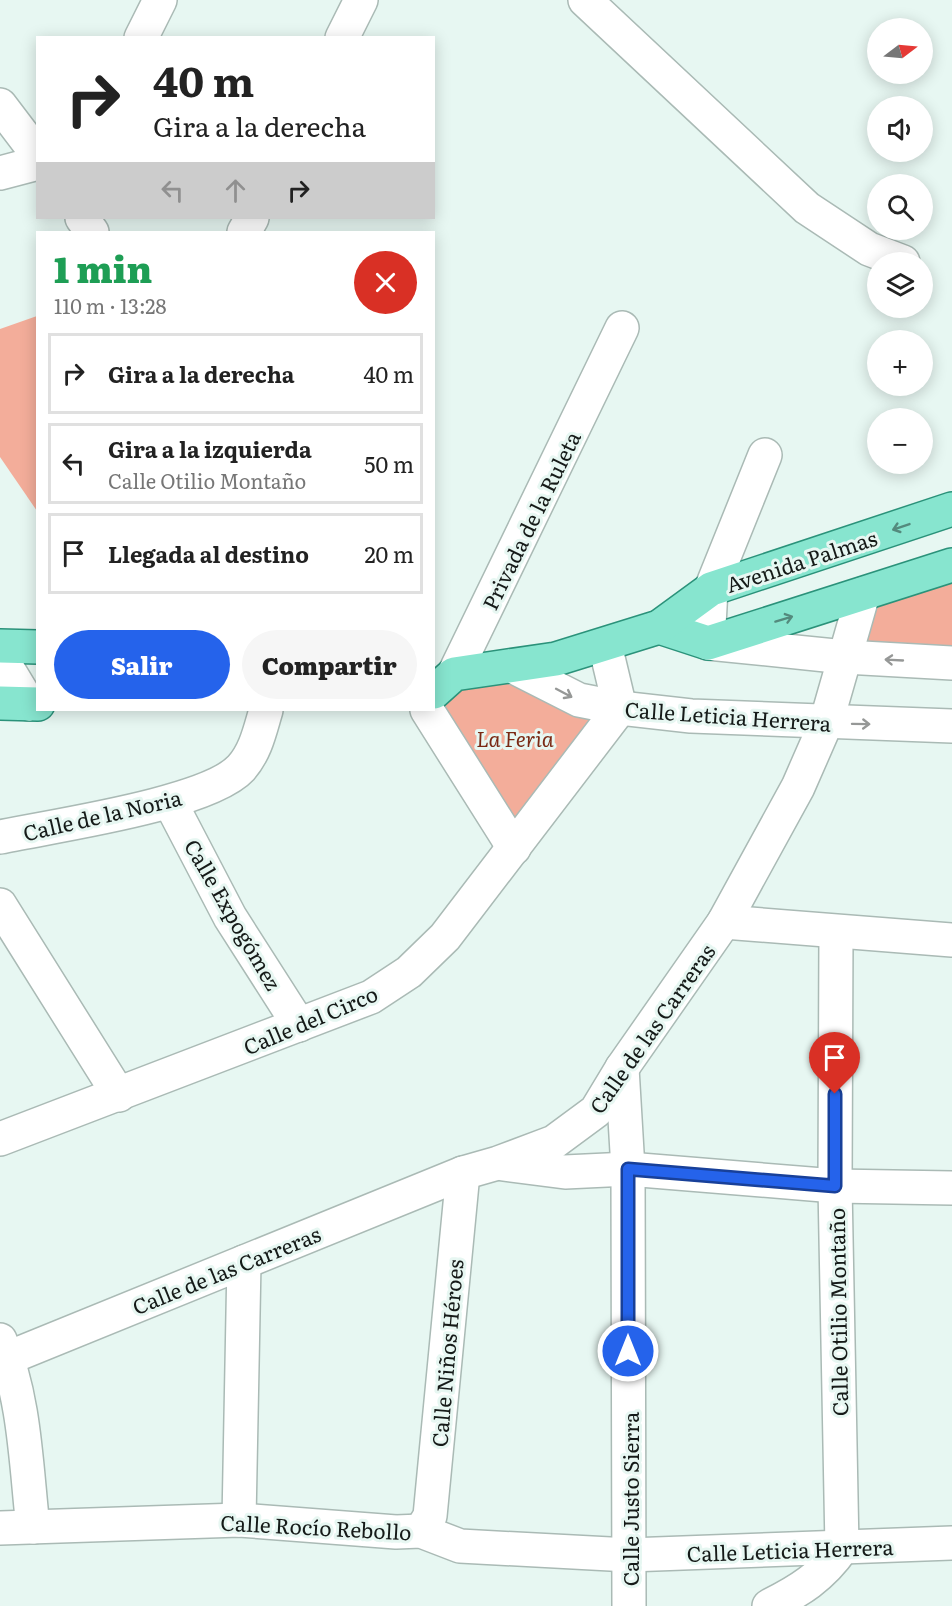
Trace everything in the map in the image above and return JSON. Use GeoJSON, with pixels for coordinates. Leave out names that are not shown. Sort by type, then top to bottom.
{"type":"FeatureCollection","features":[{"type":"Feature","properties":{"kind":"main road","name":"Avenida Palmas"},"geometry":{"type":"LineString","coordinates":[[440,676],[556,659],[605,645],[659,627],[711,589],[952,509]]}},
{"type":"Feature","properties":{"kind":"main road"},"geometry":{"type":"LineString","coordinates":[[659,627],[708,643],[952,565]]}},
{"type":"Feature","properties":{"kind":"main road"},"geometry":{"type":"LineString","coordinates":[[0,646],[36,647]]}},
{"type":"Feature","properties":{"kind":"street"},"geometry":{"type":"LineString","coordinates":[[142,36],[160,0]]}},
{"type":"Feature","properties":{"kind":"street"},"geometry":{"type":"LineString","coordinates":[[343,36],[361,0]]}},
{"type":"Feature","properties":{"kind":"street"},"geometry":{"type":"LineString","coordinates":[[585,0],[807,208],[877,252]]}},
{"type":"Feature","properties":{"kind":"street"},"geometry":{"type":"LineString","coordinates":[[0,105],[36,152]]}},
{"type":"Feature","properties":{"kind":"street"},"geometry":{"type":"LineString","coordinates":[[0,173],[36,164]]}},
{"type":"Feature","properties":{"kind":"street","name":"Privada de la Ruleta"},"geometry":{"type":"LineString","coordinates":[[440,676],[606,366],[622,328]]}},
{"type":"Feature","properties":{"kind":"street"},"geometry":{"type":"LineString","coordinates":[[765,455],[711,589],[708,643],[845,657],[952,663]]}},
{"type":"Feature","properties":{"kind":"street","name":"Calle de las Carreras"},"geometry":{"type":"LineString","coordinates":[[4,1349],[244,1262],[463,1173],[498,1163],[554,1142],[596,1112],[622,1068],[724,922],[798,787],[826,723],[863,594]]}},
{"type":"Feature","properties":{"kind":"street"},"geometry":{"type":"LineString","coordinates":[[605,645],[620,708]]}},
{"type":"Feature","properties":{"kind":"street"},"geometry":{"type":"LineString","coordinates":[[0,656],[22,704]]}},
{"type":"Feature","properties":{"kind":"street","name":"Calle Leticia Herrera"},"geometry":{"type":"LineString","coordinates":[[512,666],[579,700],[620,708],[690,716],[826,723],[952,726]]}},
{"type":"Feature","properties":{"kind":"street","name":"Calle del Circo"},"geometry":{"type":"LineString","coordinates":[[0,1138],[119,1095],[371,997],[409,972],[445,937],[620,708]]}},
{"type":"Feature","properties":{"kind":"street","name":"Calle de la Noria"},"geometry":{"type":"LineString","coordinates":[[0,837],[170,802],[216,785],[240,769],[256,746],[266,711]]}},
{"type":"Feature","properties":{"kind":"street"},"geometry":{"type":"LineString","coordinates":[[428,711],[514,848]]}},
{"type":"Feature","properties":{"kind":"street","name":"Calle Expogómez"},"geometry":{"type":"LineString","coordinates":[[170,802],[230,917],[299,1025]]}},
{"type":"Feature","properties":{"kind":"street"},"geometry":{"type":"LineString","coordinates":[[0,905],[119,1095]]}},
{"type":"Feature","properties":{"kind":"street"},"geometry":{"type":"LineString","coordinates":[[724,922],[836,933],[952,940]]}},
{"type":"Feature","properties":{"kind":"street","name":"Calle Otilio Montaño"},"geometry":{"type":"LineString","coordinates":[[836,933],[835,1186],[842,1548]]}},
{"type":"Feature","properties":{"kind":"street","name":"Calle Justo Sierra"},"geometry":{"type":"LineString","coordinates":[[622,1068],[628,1169],[629,1606]]}},
{"type":"Feature","properties":{"kind":"street"},"geometry":{"type":"LineString","coordinates":[[498,1163],[565,1172],[628,1169],[835,1186],[952,1188]]}},
{"type":"Feature","properties":{"kind":"street","name":"Calle Niños Héroes"},"geometry":{"type":"LineString","coordinates":[[421,1531],[430,1516],[463,1173]]}},
{"type":"Feature","properties":{"kind":"street"},"geometry":{"type":"LineString","coordinates":[[239,1520],[244,1262]]}},
{"type":"Feature","properties":{"kind":"street"},"geometry":{"type":"LineString","coordinates":[[4,1349],[19,1411],[33,1527]]}},
{"type":"Feature","properties":{"kind":"street","name":"Calle Rocío Rebollo"},"geometry":{"type":"LineString","coordinates":[[0,1528],[239,1520],[396,1532],[421,1531],[460,1546],[629,1555]]}},
{"type":"Feature","properties":{"kind":"street","name":"Calle Leticia Herrera"},"geometry":{"type":"LineString","coordinates":[[629,1555],[952,1544]]}},
{"type":"Feature","properties":{"kind":"street"},"geometry":{"type":"LineString","coordinates":[[769,1606],[803,1589],[830,1565],[842,1548]]}},
{"type":"Feature","properties":{"kind":"green space"},"geometry":{"type":"Polygon","coordinates":[[[36,317],[36,510],[0,457],[0,329],[36,317]]]}},
{"type":"Feature","properties":{"kind":"green space"},"geometry":{"type":"Polygon","coordinates":[[[952,574],[952,650],[864,646],[870,601],[952,574]]]}},
{"type":"Feature","properties":{"kind":"green space","name":"La Feria"},"geometry":{"type":"Polygon","coordinates":[[[513,681],[589,720],[511,826],[436,705],[465,685],[513,681]]]}},
{"type":"Feature","properties":{"kind":"route"},"geometry":{"type":"LineString","coordinates":[[628,1351],[628,1169],[835,1186],[835,1094]]}}]}
